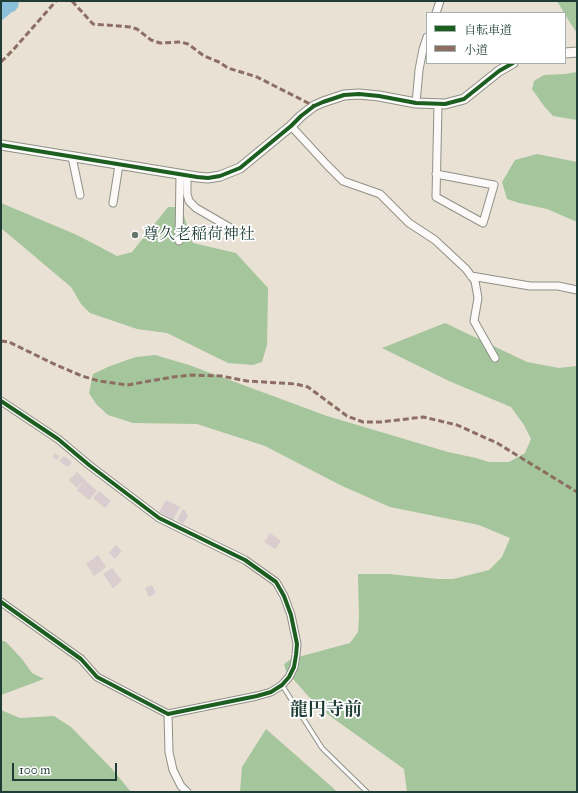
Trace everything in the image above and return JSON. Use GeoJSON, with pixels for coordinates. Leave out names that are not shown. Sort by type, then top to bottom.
{"type":"FeatureCollection","features":[{"type":"Feature","properties":{"kind":"street"},"geometry":{"type":"LineString","coordinates":[[436,12],[440,1]]}},
{"type":"Feature","properties":{"kind":"street"},"geometry":{"type":"LineString","coordinates":[[416,103],[418,70],[426,40]]}},
{"type":"Feature","properties":{"kind":"street"},"geometry":{"type":"LineString","coordinates":[[566,53],[577,52]]}},
{"type":"Feature","properties":{"kind":"street"},"geometry":{"type":"LineString","coordinates":[[1,145],[208,178],[220,176],[240,168],[314,106],[344,95],[379,96],[416,103],[438,105],[456,102],[464,98],[499,71],[511,64]]}},
{"type":"Feature","properties":{"kind":"street"},"geometry":{"type":"LineString","coordinates":[[436,174],[494,185],[483,223],[436,197],[436,174],[438,105]]}},
{"type":"Feature","properties":{"kind":"street"},"geometry":{"type":"LineString","coordinates":[[291,126],[343,181],[380,194],[409,223],[435,240],[466,269],[475,281],[478,298],[474,321],[494,358]]}},
{"type":"Feature","properties":{"kind":"street"},"geometry":{"type":"LineString","coordinates":[[72,157],[80,195]]}},
{"type":"Feature","properties":{"kind":"street"},"geometry":{"type":"LineString","coordinates":[[114,203],[119,165]]}},
{"type":"Feature","properties":{"kind":"street"},"geometry":{"type":"LineString","coordinates":[[184,175],[189,201],[196,208],[234,230]]}},
{"type":"Feature","properties":{"kind":"street"},"geometry":{"type":"LineString","coordinates":[[180,241],[184,175]]}},
{"type":"Feature","properties":{"kind":"street"},"geometry":{"type":"LineString","coordinates":[[471,276],[530,286],[558,286],[577,290]]}},
{"type":"Feature","properties":{"kind":"street"},"geometry":{"type":"LineString","coordinates":[[1,401],[58,439],[89,465],[159,518],[245,560],[276,582],[284,596],[291,615],[297,644],[294,667],[289,677],[282,685],[271,692],[168,714],[97,677],[81,659],[1,602]]}},
{"type":"Feature","properties":{"kind":"street"},"geometry":{"type":"LineString","coordinates":[[168,714],[169,752],[173,770],[181,786],[187,792]]}},
{"type":"Feature","properties":{"kind":"lane"},"geometry":{"type":"LineString","coordinates":[[282,685],[322,748],[367,792]]}},
{"type":"Feature","properties":{"kind":"green space"},"geometry":{"type":"Polygon","coordinates":[[[557,1],[577,1],[577,33],[566,16],[566,12],[564,12],[557,1]]]}},
{"type":"Feature","properties":{"kind":"green space"},"geometry":{"type":"Polygon","coordinates":[[[577,72],[577,120],[553,116],[532,89],[534,81],[544,75],[577,72]]]}},
{"type":"Feature","properties":{"kind":"green space"},"geometry":{"type":"Polygon","coordinates":[[[537,154],[577,162],[577,222],[547,209],[507,199],[502,182],[515,160],[537,154]]]}},
{"type":"Feature","properties":{"kind":"green space"},"geometry":{"type":"Polygon","coordinates":[[[1,203],[77,235],[117,256],[132,252],[168,207],[181,207],[193,243],[236,253],[268,288],[267,345],[262,362],[253,365],[228,363],[167,333],[137,329],[90,313],[81,304],[71,287],[1,228],[1,203]]]}},
{"type":"Feature","properties":{"kind":"green space"},"geometry":{"type":"Polygon","coordinates":[[[445,323],[527,362],[559,368],[577,366],[577,792],[407,792],[404,769],[330,716],[309,697],[286,671],[284,664],[291,659],[350,643],[358,632],[358,574],[389,574],[453,579],[489,570],[502,557],[510,538],[479,525],[390,507],[340,485],[265,446],[197,424],[133,423],[108,415],[96,404],[89,393],[93,374],[136,357],[155,355],[189,365],[327,416],[448,452],[489,462],[509,462],[525,453],[531,439],[524,425],[511,407],[449,381],[382,348],[445,323]]]}},
{"type":"Feature","properties":{"kind":"green space"},"geometry":{"type":"Polygon","coordinates":[[[1,640],[6,642],[22,659],[32,673],[44,679],[1,695],[1,640]]]}},
{"type":"Feature","properties":{"kind":"green space"},"geometry":{"type":"Polygon","coordinates":[[[1,710],[20,718],[54,716],[71,727],[112,769],[131,792],[1,792],[1,710]]]}},
{"type":"Feature","properties":{"kind":"green space"},"geometry":{"type":"Polygon","coordinates":[[[266,729],[337,792],[240,792],[242,767],[266,729]]]}},
{"type":"Feature","properties":{"kind":"water"},"geometry":{"type":"Polygon","coordinates":[[[1,1],[19,1],[18,7],[15,11],[1,21],[1,1]]]}},
{"type":"Feature","properties":{"kind":"building"},"geometry":{"type":"Polygon","coordinates":[[[55,453],[59,456],[57,460],[53,458],[55,453]]]}},
{"type":"Feature","properties":{"kind":"building"},"geometry":{"type":"Polygon","coordinates":[[[64,456],[72,462],[68,467],[59,461],[64,456]]]}},
{"type":"Feature","properties":{"kind":"building"},"geometry":{"type":"Polygon","coordinates":[[[77,472],[85,480],[77,488],[69,480],[77,472]]]}},
{"type":"Feature","properties":{"kind":"building"},"geometry":{"type":"Polygon","coordinates":[[[85,480],[97,491],[89,500],[77,490],[85,480]]]}},
{"type":"Feature","properties":{"kind":"building"},"geometry":{"type":"Polygon","coordinates":[[[99,491],[111,501],[105,508],[93,498],[99,491]]]}},
{"type":"Feature","properties":{"kind":"building"},"geometry":{"type":"Polygon","coordinates":[[[166,500],[180,507],[173,520],[159,512],[166,500]]]}},
{"type":"Feature","properties":{"kind":"building"},"geometry":{"type":"Polygon","coordinates":[[[183,509],[187,512],[186,514],[188,516],[183,524],[177,520],[183,509]]]}},
{"type":"Feature","properties":{"kind":"building"},"geometry":{"type":"Polygon","coordinates":[[[270,533],[281,541],[275,549],[264,542],[270,533]]]}},
{"type":"Feature","properties":{"kind":"building"},"geometry":{"type":"Polygon","coordinates":[[[116,545],[122,551],[115,559],[109,553],[116,545]]]}},
{"type":"Feature","properties":{"kind":"building"},"geometry":{"type":"Polygon","coordinates":[[[98,555],[106,567],[94,576],[86,564],[98,555]]]}},
{"type":"Feature","properties":{"kind":"building"},"geometry":{"type":"Polygon","coordinates":[[[112,568],[122,581],[113,588],[103,574],[112,568]]]}},
{"type":"Feature","properties":{"kind":"building"},"geometry":{"type":"Polygon","coordinates":[[[152,585],[156,593],[149,597],[145,588],[152,585]]]}},
{"type":"Feature","properties":{"kind":"marked path"},"geometry":{"type":"LineString","coordinates":[[1,62],[56,1]]}},
{"type":"Feature","properties":{"kind":"marked path"},"geometry":{"type":"LineString","coordinates":[[72,1],[93,24],[130,27],[137,29],[151,40],[160,43],[181,42],[188,44],[204,56],[219,62],[228,68],[257,77],[314,106]]}},
{"type":"Feature","properties":{"kind":"marked path"},"geometry":{"type":"LineString","coordinates":[[1,341],[9,342],[54,364],[82,376],[99,381],[127,385],[191,375],[221,376],[247,381],[296,384],[308,387],[347,416],[363,422],[381,422],[423,417],[457,425],[497,443],[577,492]]}},
{"type":"Feature","properties":{"kind":"cycle path"},"geometry":{"type":"LineString","coordinates":[[1,145],[208,178],[220,176],[240,168],[301,116],[314,106],[323,102],[344,95],[359,94],[416,103],[445,104],[464,99],[499,71],[511,64]]}},
{"type":"Feature","properties":{"kind":"cycle path"},"geometry":{"type":"LineString","coordinates":[[1,401],[58,439],[89,465],[159,518],[245,560],[276,582],[284,596],[291,615],[297,644],[294,667],[289,677],[282,685],[271,692],[168,714],[97,677],[81,659],[1,602]]}},
{"type":"Feature","properties":{"kind":"place","name":"尊久老稲荷神社"},"geometry":{"type":"Point","coordinates":[135,235]}},
{"type":"Feature","properties":{"kind":"district","name":"龍円寺前"},"geometry":{"type":"Point","coordinates":[326,711]}}]}
